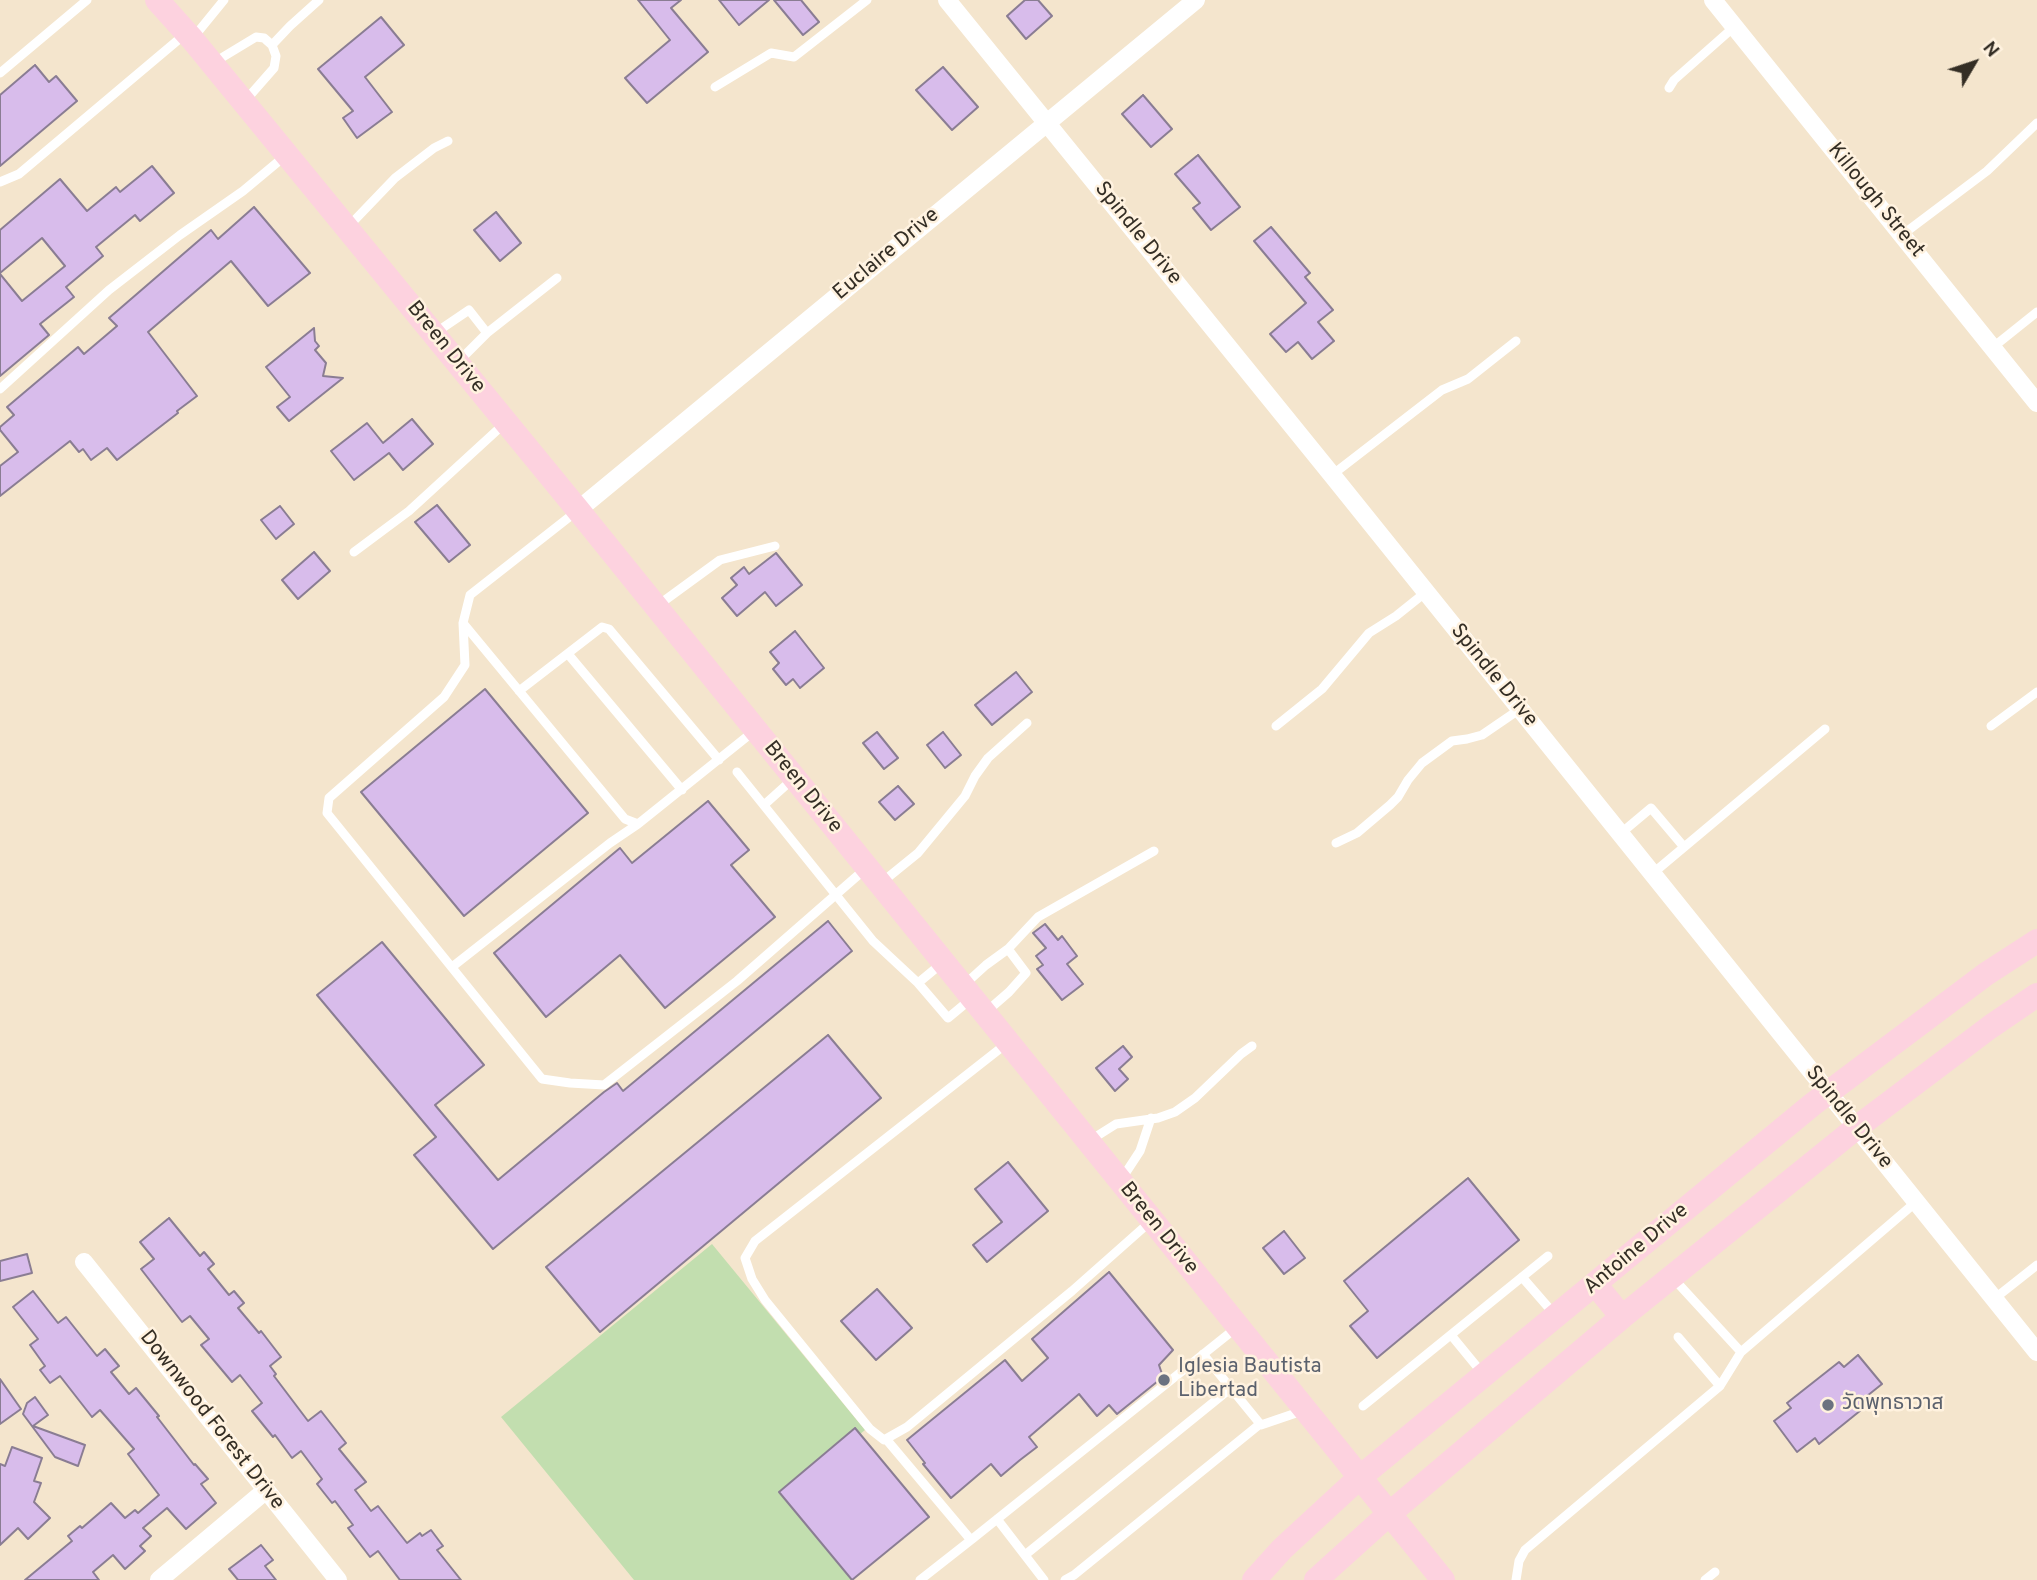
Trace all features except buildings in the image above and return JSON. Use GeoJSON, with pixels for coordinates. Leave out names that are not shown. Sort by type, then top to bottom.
{"type":"FeatureCollection","features":[{"type":"Feature","properties":{"kind":"street","name":"Breen Drive"},"geometry":{"type":"LineString","coordinates":[[157,0],[578,510],[1443,1580]]}},
{"type":"Feature","properties":{"kind":"street","name":"Spindle Drive"},"geometry":{"type":"LineString","coordinates":[[947,0],[2037,1352]]}},
{"type":"Feature","properties":{"kind":"street","name":"Euclaire Drive"},"geometry":{"type":"LineString","coordinates":[[578,510],[1196,0]]}},
{"type":"Feature","properties":{"kind":"street","name":"Killough Street"},"geometry":{"type":"LineString","coordinates":[[1713,0],[2037,403]]}},
{"type":"Feature","properties":{"kind":"street","name":"Antoine Drive"},"geometry":{"type":"LineString","coordinates":[[1254,1580],[1282,1549],[1359,1478],[1827,1092],[1986,974],[2037,941]]}},
{"type":"Feature","properties":{"kind":"street","name":"Antoine Drive"},"geometry":{"type":"LineString","coordinates":[[1316,1580],[1389,1514],[1672,1276],[1856,1128],[2037,995]]}},
{"type":"Feature","properties":{"kind":"street","name":"Downwood Forest Drive"},"geometry":{"type":"LineString","coordinates":[[84,1262],[338,1580]]}},
{"type":"Feature","properties":{"kind":"street"},"geometry":{"type":"LineString","coordinates":[[1595,1284],[1622,1317]]}},
{"type":"Feature","properties":{"kind":"street"},"geometry":{"type":"LineString","coordinates":[[159,1580],[265,1491]]}},
{"type":"Feature","properties":{"kind":"lane"},"geometry":{"type":"LineString","coordinates":[[0,73],[87,0]]}},
{"type":"Feature","properties":{"kind":"lane"},"geometry":{"type":"LineString","coordinates":[[0,182],[19,174],[189,36],[225,0]]}},
{"type":"Feature","properties":{"kind":"lane"},"geometry":{"type":"LineString","coordinates":[[272,45],[319,0]]}},
{"type":"Feature","properties":{"kind":"lane"},"geometry":{"type":"LineString","coordinates":[[715,86],[771,53],[794,57],[867,0]]}},
{"type":"Feature","properties":{"kind":"lane"},"geometry":{"type":"LineString","coordinates":[[1669,88],[1674,80],[1734,27]]}},
{"type":"Feature","properties":{"kind":"lane"},"geometry":{"type":"LineString","coordinates":[[212,64],[256,37],[264,38],[272,45],[276,57],[274,68],[244,103]]}},
{"type":"Feature","properties":{"kind":"lane"},"geometry":{"type":"LineString","coordinates":[[1902,235],[1987,171],[2037,123]]}},
{"type":"Feature","properties":{"kind":"lane"},"geometry":{"type":"LineString","coordinates":[[347,228],[395,178],[434,148],[448,141]]}},
{"type":"Feature","properties":{"kind":"lane"},"geometry":{"type":"LineString","coordinates":[[0,389],[109,290],[287,155]]}},
{"type":"Feature","properties":{"kind":"lane"},"geometry":{"type":"LineString","coordinates":[[457,363],[487,333],[556,278]]}},
{"type":"Feature","properties":{"kind":"lane"},"geometry":{"type":"LineString","coordinates":[[433,334],[469,310],[487,333]]}},
{"type":"Feature","properties":{"kind":"lane"},"geometry":{"type":"LineString","coordinates":[[1992,348],[2037,312]]}},
{"type":"Feature","properties":{"kind":"lane"},"geometry":{"type":"LineString","coordinates":[[1332,475],[1442,390],[1468,379],[1516,341]]}},
{"type":"Feature","properties":{"kind":"lane"},"geometry":{"type":"LineString","coordinates":[[354,552],[409,511],[506,422]]}},
{"type":"Feature","properties":{"kind":"lane"},"geometry":{"type":"LineString","coordinates":[[578,510],[470,595],[463,622],[465,665],[443,696],[329,798],[327,813],[542,1079],[604,1085],[737,981],[836,894],[918,853],[965,796],[988,758],[1027,723]]}},
{"type":"Feature","properties":{"kind":"lane"},"geometry":{"type":"LineString","coordinates":[[656,607],[720,560],[775,546]]}},
{"type":"Feature","properties":{"kind":"lane"},"geometry":{"type":"LineString","coordinates":[[1276,726],[1322,690],[1370,633],[1426,592]]}},
{"type":"Feature","properties":{"kind":"lane"},"geometry":{"type":"LineString","coordinates":[[463,622],[625,819],[638,824]]}},
{"type":"Feature","properties":{"kind":"lane"},"geometry":{"type":"LineString","coordinates":[[519,691],[602,627],[609,629],[719,760]]}},
{"type":"Feature","properties":{"kind":"lane"},"geometry":{"type":"LineString","coordinates":[[568,654],[682,790]]}},
{"type":"Feature","properties":{"kind":"lane"},"geometry":{"type":"LineString","coordinates":[[1992,726],[2037,692]]}},
{"type":"Feature","properties":{"kind":"lane"},"geometry":{"type":"LineString","coordinates":[[1336,843],[1357,833],[1390,805],[1422,763],[1452,741],[1482,735],[1520,709]]}},
{"type":"Feature","properties":{"kind":"lane"},"geometry":{"type":"LineString","coordinates":[[1652,874],[1825,729]]}},
{"type":"Feature","properties":{"kind":"lane"},"geometry":{"type":"LineString","coordinates":[[452,967],[756,730]]}},
{"type":"Feature","properties":{"kind":"lane"},"geometry":{"type":"LineString","coordinates":[[737,772],[873,941],[918,983],[948,1018],[973,999],[1009,992],[1026,973],[1008,949]]}},
{"type":"Feature","properties":{"kind":"lane"},"geometry":{"type":"LineString","coordinates":[[764,805],[794,778]]}},
{"type":"Feature","properties":{"kind":"lane"},"geometry":{"type":"LineString","coordinates":[[1620,834],[1651,808],[1684,848]]}},
{"type":"Feature","properties":{"kind":"lane"},"geometry":{"type":"LineString","coordinates":[[973,999],[986,965],[1008,949],[1038,917],[1154,851]]}},
{"type":"Feature","properties":{"kind":"lane"},"geometry":{"type":"LineString","coordinates":[[918,983],[943,963]]}},
{"type":"Feature","properties":{"kind":"lane"},"geometry":{"type":"LineString","coordinates":[[971,1539],[886,1439],[870,1429],[765,1300],[752,1279],[745,1258],[754,1241],[1008,1043]]}},
{"type":"Feature","properties":{"kind":"lane"},"geometry":{"type":"LineString","coordinates":[[1087,1142],[1116,1124],[1166,1116],[1185,1105],[1252,1046]]}},
{"type":"Feature","properties":{"kind":"lane"},"geometry":{"type":"LineString","coordinates":[[1120,1182],[1140,1151],[1151,1118]]}},
{"type":"Feature","properties":{"kind":"lane"},"geometry":{"type":"LineString","coordinates":[[1516,1580],[1519,1561],[1525,1550],[1720,1386],[1741,1352],[1916,1202]]}},
{"type":"Feature","properties":{"kind":"lane"},"geometry":{"type":"LineString","coordinates":[[886,1439],[918,1419],[1152,1221]]}},
{"type":"Feature","properties":{"kind":"lane"},"geometry":{"type":"LineString","coordinates":[[1363,1406],[1548,1256]]}},
{"type":"Feature","properties":{"kind":"lane"},"geometry":{"type":"LineString","coordinates":[[1994,1299],[2037,1265]]}},
{"type":"Feature","properties":{"kind":"lane"},"geometry":{"type":"LineString","coordinates":[[1672,1276],[1741,1352]]}},
{"type":"Feature","properties":{"kind":"lane"},"geometry":{"type":"LineString","coordinates":[[1522,1277],[1556,1317]]}},
{"type":"Feature","properties":{"kind":"lane"},"geometry":{"type":"LineString","coordinates":[[920,1580],[1237,1327]]}},
{"type":"Feature","properties":{"kind":"lane"},"geometry":{"type":"LineString","coordinates":[[1451,1335],[1484,1376]]}},
{"type":"Feature","properties":{"kind":"lane"},"geometry":{"type":"LineString","coordinates":[[1678,1337],[1720,1386]]}},
{"type":"Feature","properties":{"kind":"lane"},"geometry":{"type":"LineString","coordinates":[[1203,1353],[1260,1424]]}},
{"type":"Feature","properties":{"kind":"lane"},"geometry":{"type":"LineString","coordinates":[[1025,1555],[1231,1388]]}},
{"type":"Feature","properties":{"kind":"lane"},"geometry":{"type":"LineString","coordinates":[[1065,1580],[1260,1424],[1304,1410]]}},
{"type":"Feature","properties":{"kind":"lane"},"geometry":{"type":"LineString","coordinates":[[997,1519],[1044,1580]]}},
{"type":"Feature","properties":{"kind":"lane"},"geometry":{"type":"LineString","coordinates":[[1705,1580],[1715,1572]]}},
{"type":"Feature","properties":{"kind":"green space"},"geometry":{"type":"Polygon","coordinates":[[[712,1244],[865,1430],[785,1496],[854,1580],[634,1580],[501,1417],[712,1244]]]}},
{"type":"Feature","properties":{"kind":"place","name":"Iglesia Bautista Libertad"},"geometry":{"type":"Point","coordinates":[1164,1380]}},
{"type":"Feature","properties":{"kind":"place","name":"วัดพุทธาวาส"},"geometry":{"type":"Point","coordinates":[1828,1405]}}]}
